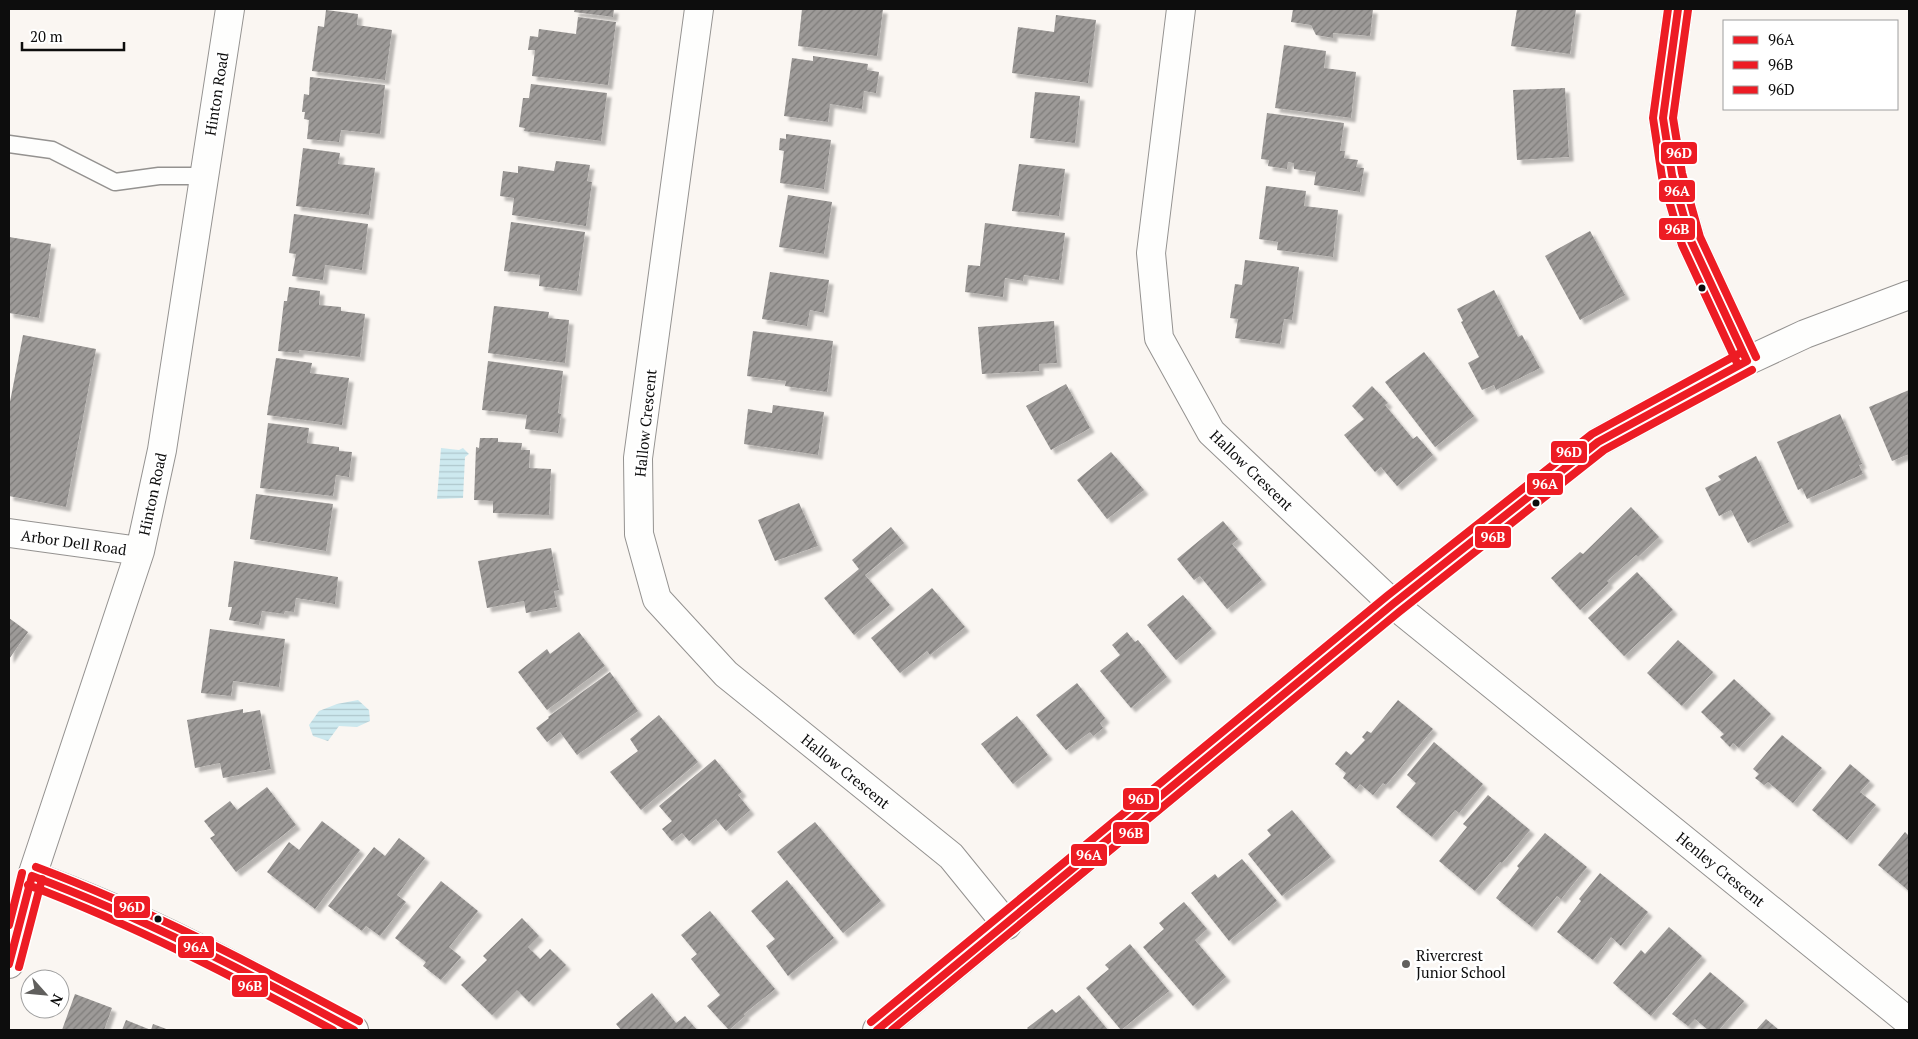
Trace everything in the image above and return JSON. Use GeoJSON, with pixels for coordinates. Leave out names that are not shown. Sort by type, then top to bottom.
{"type":"FeatureCollection","features":[{"type":"Feature","properties":{"kind":"street","name":"Hinton Road"},"geometry":{"type":"LineString","coordinates":[[9,964],[32,876],[140,552],[162,450],[230,9]]}},
{"type":"Feature","properties":{"kind":"street","name":"Hallow Crescent"},"geometry":{"type":"LineString","coordinates":[[700,9],[638,458],[639,534],[657,599],[726,674],[951,856],[1007,925]]}},
{"type":"Feature","properties":{"kind":"street","name":"Hallow Crescent"},"geometry":{"type":"LineString","coordinates":[[1181,9],[1151,254],[1160,338],[1211,432],[1393,604]]}},
{"type":"Feature","properties":{"kind":"street"},"geometry":{"type":"LineString","coordinates":[[1678,9],[1663,118],[1672,176],[1691,241],[1747,361]]}},
{"type":"Feature","properties":{"kind":"street"},"geometry":{"type":"LineString","coordinates":[[877,1030],[1007,925],[1393,604],[1598,442],[1747,361],[1805,334],[1909,295]]}},
{"type":"Feature","properties":{"kind":"street","name":"Arbor Dell Road"},"geometry":{"type":"LineString","coordinates":[[9,533],[140,552]]}},
{"type":"Feature","properties":{"kind":"street","name":"Henley Crescent"},"geometry":{"type":"LineString","coordinates":[[1393,604],[1909,1022]]}},
{"type":"Feature","properties":{"kind":"street"},"geometry":{"type":"LineString","coordinates":[[32,876],[84,894],[232,965],[354,1030]]}},
{"type":"Feature","properties":{"kind":"lane"},"geometry":{"type":"LineString","coordinates":[[9,144],[52,150],[115,182],[159,176],[204,176]]}},
{"type":"Feature","properties":{"kind":"water"},"geometry":{"type":"Polygon","coordinates":[[[441,448],[459,450],[463,448],[469,454],[465,457],[463,498],[437,499],[441,448]]]}},
{"type":"Feature","properties":{"kind":"water"},"geometry":{"type":"Polygon","coordinates":[[[358,700],[369,710],[370,721],[357,727],[339,726],[328,741],[313,736],[309,725],[319,711],[337,704],[358,700]]]}},
{"type":"Feature","properties":{"kind":"building"},"geometry":{"type":"Polygon","coordinates":[[[575,9],[614,9],[613,17],[574,12],[575,9]]]}},
{"type":"Feature","properties":{"kind":"building"},"geometry":{"type":"Polygon","coordinates":[[[802,9],[883,9],[877,56],[798,46],[802,9]]]}},
{"type":"Feature","properties":{"kind":"building"},"geometry":{"type":"Polygon","coordinates":[[[1293,9],[1373,9],[1370,36],[1333,33],[1333,38],[1316,35],[1311,25],[1291,22],[1293,9]]]}},
{"type":"Feature","properties":{"kind":"building"},"geometry":{"type":"Polygon","coordinates":[[[1517,9],[1576,9],[1570,54],[1511,46],[1517,9]]]}},
{"type":"Feature","properties":{"kind":"building"},"geometry":{"type":"Polygon","coordinates":[[[326,10],[358,14],[357,25],[392,30],[385,80],[312,71],[318,26],[324,27],[326,10]]]}},
{"type":"Feature","properties":{"kind":"building"},"geometry":{"type":"Polygon","coordinates":[[[1056,15],[1096,20],[1088,83],[1012,73],[1018,27],[1054,32],[1056,15]]]}},
{"type":"Feature","properties":{"kind":"building"},"geometry":{"type":"Polygon","coordinates":[[[578,17],[616,22],[608,85],[532,76],[535,50],[528,50],[530,36],[538,37],[539,29],[576,34],[578,17]]]}},
{"type":"Feature","properties":{"kind":"building"},"geometry":{"type":"Polygon","coordinates":[[[1284,45],[1326,51],[1324,68],[1356,72],[1351,118],[1275,108],[1284,45]]]}},
{"type":"Feature","properties":{"kind":"building"},"geometry":{"type":"Polygon","coordinates":[[[813,56],[868,64],[867,70],[879,72],[876,93],[864,91],[862,109],[830,104],[828,122],[784,116],[792,58],[813,61],[813,56]]]}},
{"type":"Feature","properties":{"kind":"building"},"geometry":{"type":"Polygon","coordinates":[[[310,77],[385,85],[380,134],[341,130],[339,142],[307,139],[309,120],[304,119],[305,112],[302,112],[304,94],[309,95],[310,77]]]}},
{"type":"Feature","properties":{"kind":"building"},"geometry":{"type":"Polygon","coordinates":[[[531,84],[607,93],[601,141],[524,131],[525,128],[519,127],[523,98],[529,98],[531,84]]]}},
{"type":"Feature","properties":{"kind":"building"},"geometry":{"type":"Polygon","coordinates":[[[1565,88],[1569,157],[1517,160],[1513,90],[1565,88]]]}},
{"type":"Feature","properties":{"kind":"building"},"geometry":{"type":"Polygon","coordinates":[[[1035,92],[1080,96],[1075,143],[1030,138],[1035,92]]]}},
{"type":"Feature","properties":{"kind":"building"},"geometry":{"type":"Polygon","coordinates":[[[1267,113],[1344,123],[1340,151],[1345,151],[1344,158],[1358,160],[1356,167],[1364,168],[1360,192],[1314,185],[1316,172],[1294,169],[1294,163],[1288,162],[1287,169],[1268,166],[1269,160],[1261,159],[1267,113]]]}},
{"type":"Feature","properties":{"kind":"building"},"geometry":{"type":"Polygon","coordinates":[[[786,134],[831,140],[824,189],[780,183],[784,151],[779,150],[780,138],[786,139],[786,134]]]}},
{"type":"Feature","properties":{"kind":"building"},"geometry":{"type":"Polygon","coordinates":[[[303,148],[340,153],[338,164],[375,168],[369,215],[296,206],[303,148]]]}},
{"type":"Feature","properties":{"kind":"building"},"geometry":{"type":"Polygon","coordinates":[[[556,161],[590,165],[587,181],[592,182],[586,226],[512,215],[514,198],[500,196],[503,171],[518,173],[518,166],[554,171],[556,161]]]}},
{"type":"Feature","properties":{"kind":"building"},"geometry":{"type":"Polygon","coordinates":[[[1019,164],[1065,169],[1059,216],[1012,211],[1019,164]]]}},
{"type":"Feature","properties":{"kind":"building"},"geometry":{"type":"Polygon","coordinates":[[[1266,186],[1306,191],[1304,206],[1338,210],[1333,257],[1277,250],[1278,242],[1259,239],[1266,186]]]}},
{"type":"Feature","properties":{"kind":"building"},"geometry":{"type":"Polygon","coordinates":[[[788,195],[832,202],[824,254],[779,247],[788,195]]]}},
{"type":"Feature","properties":{"kind":"building"},"geometry":{"type":"Polygon","coordinates":[[[294,214],[368,224],[362,270],[325,265],[323,280],[292,276],[296,254],[289,253],[294,214]]]}},
{"type":"Feature","properties":{"kind":"building"},"geometry":{"type":"Polygon","coordinates":[[[511,222],[585,232],[577,291],[539,286],[540,275],[504,271],[511,222]]]}},
{"type":"Feature","properties":{"kind":"building"},"geometry":{"type":"Polygon","coordinates":[[[985,223],[1065,233],[1059,280],[1024,275],[1023,281],[1005,278],[1003,297],[965,292],[968,265],[980,266],[985,223]]]}},
{"type":"Feature","properties":{"kind":"building"},"geometry":{"type":"Polygon","coordinates":[[[1590,231],[1625,295],[1580,320],[1545,256],[1590,231]]]}},
{"type":"Feature","properties":{"kind":"building"},"geometry":{"type":"Polygon","coordinates":[[[9,237],[51,244],[39,318],[9,313],[9,237]]]}},
{"type":"Feature","properties":{"kind":"building"},"geometry":{"type":"Polygon","coordinates":[[[1245,260],[1299,267],[1292,320],[1284,319],[1280,344],[1235,338],[1238,319],[1230,318],[1235,284],[1242,285],[1245,260]]]}},
{"type":"Feature","properties":{"kind":"building"},"geometry":{"type":"Polygon","coordinates":[[[770,272],[829,280],[824,313],[810,310],[807,326],[762,319],[770,272]]]}},
{"type":"Feature","properties":{"kind":"building"},"geometry":{"type":"Polygon","coordinates":[[[289,287],[320,291],[319,305],[341,307],[341,311],[365,314],[360,357],[299,350],[299,353],[278,351],[284,301],[287,301],[289,287]]]}},
{"type":"Feature","properties":{"kind":"building"},"geometry":{"type":"Polygon","coordinates":[[[1494,290],[1518,337],[1522,335],[1540,368],[1496,390],[1494,385],[1482,390],[1468,363],[1479,357],[1461,322],[1463,321],[1457,309],[1494,290]]]}},
{"type":"Feature","properties":{"kind":"building"},"geometry":{"type":"Polygon","coordinates":[[[494,306],[549,312],[548,318],[569,320],[565,363],[488,353],[494,306]]]}},
{"type":"Feature","properties":{"kind":"building"},"geometry":{"type":"Polygon","coordinates":[[[1054,321],[1057,363],[1039,364],[1039,371],[982,374],[978,327],[1054,321]]]}},
{"type":"Feature","properties":{"kind":"building"},"geometry":{"type":"Polygon","coordinates":[[[753,331],[833,341],[827,392],[785,386],[786,381],[747,376],[753,331]]]}},
{"type":"Feature","properties":{"kind":"building"},"geometry":{"type":"Polygon","coordinates":[[[23,335],[96,349],[66,507],[9,496],[9,407],[23,335]]]}},
{"type":"Feature","properties":{"kind":"building"},"geometry":{"type":"Polygon","coordinates":[[[1424,352],[1474,416],[1435,447],[1385,382],[1424,352]]]}},
{"type":"Feature","properties":{"kind":"building"},"geometry":{"type":"Polygon","coordinates":[[[276,358],[312,363],[310,373],[349,378],[342,425],[267,415],[276,358]]]}},
{"type":"Feature","properties":{"kind":"building"},"geometry":{"type":"Polygon","coordinates":[[[488,361],[563,371],[558,413],[561,414],[558,433],[525,429],[527,415],[482,410],[488,361]]]}},
{"type":"Feature","properties":{"kind":"building"},"geometry":{"type":"Polygon","coordinates":[[[1066,384],[1090,428],[1051,450],[1026,406],[1066,384]]]}},
{"type":"Feature","properties":{"kind":"building"},"geometry":{"type":"Polygon","coordinates":[[[1372,386],[1388,403],[1385,405],[1413,439],[1417,436],[1433,455],[1397,486],[1381,467],[1375,472],[1344,435],[1364,419],[1352,406],[1372,386]]]}},
{"type":"Feature","properties":{"kind":"building"},"geometry":{"type":"Polygon","coordinates":[[[1909,390],[1909,454],[1892,461],[1869,407],[1909,390]]]}},
{"type":"Feature","properties":{"kind":"building"},"geometry":{"type":"Polygon","coordinates":[[[773,405],[824,412],[818,455],[744,444],[748,409],[772,413],[773,405]]]}},
{"type":"Feature","properties":{"kind":"building"},"geometry":{"type":"Polygon","coordinates":[[[1840,414],[1862,464],[1859,465],[1863,474],[1807,499],[1802,488],[1798,490],[1777,442],[1840,414]]]}},
{"type":"Feature","properties":{"kind":"building"},"geometry":{"type":"Polygon","coordinates":[[[268,423],[309,428],[307,443],[339,447],[339,451],[352,452],[349,477],[336,475],[333,496],[260,488],[268,423]]]}},
{"type":"Feature","properties":{"kind":"building"},"geometry":{"type":"Polygon","coordinates":[[[480,438],[498,438],[498,442],[522,443],[521,450],[530,450],[529,468],[551,469],[549,515],[493,513],[493,501],[474,500],[476,447],[479,448],[480,438]]]}},
{"type":"Feature","properties":{"kind":"building"},"geometry":{"type":"Polygon","coordinates":[[[1111,452],[1144,490],[1107,519],[1077,480],[1111,452]]]}},
{"type":"Feature","properties":{"kind":"building"},"geometry":{"type":"Polygon","coordinates":[[[1756,456],[1789,522],[1748,543],[1731,510],[1719,516],[1705,488],[1721,480],[1718,476],[1756,456]]]}},
{"type":"Feature","properties":{"kind":"building"},"geometry":{"type":"Polygon","coordinates":[[[256,494],[333,504],[326,551],[250,539],[256,494]]]}},
{"type":"Feature","properties":{"kind":"building"},"geometry":{"type":"Polygon","coordinates":[[[799,503],[818,546],[775,561],[758,520],[799,503]]]}},
{"type":"Feature","properties":{"kind":"building"},"geometry":{"type":"Polygon","coordinates":[[[1631,507],[1659,537],[1638,557],[1636,555],[1607,581],[1609,583],[1580,610],[1551,578],[1580,552],[1583,554],[1631,507]]]}},
{"type":"Feature","properties":{"kind":"building"},"geometry":{"type":"Polygon","coordinates":[[[1223,521],[1238,539],[1232,544],[1262,580],[1227,609],[1200,576],[1194,580],[1177,559],[1223,521]]]}},
{"type":"Feature","properties":{"kind":"building"},"geometry":{"type":"Polygon","coordinates":[[[891,527],[904,543],[865,575],[890,605],[854,635],[824,598],[859,569],[852,560],[891,527]]]}},
{"type":"Feature","properties":{"kind":"building"},"geometry":{"type":"Polygon","coordinates":[[[551,548],[559,590],[554,591],[557,607],[526,613],[524,601],[487,608],[478,561],[551,548]]]}},
{"type":"Feature","properties":{"kind":"building"},"geometry":{"type":"Polygon","coordinates":[[[234,561],[338,577],[335,604],[296,598],[294,612],[285,611],[284,614],[262,611],[259,625],[229,620],[232,607],[228,607],[234,561]]]}},
{"type":"Feature","properties":{"kind":"building"},"geometry":{"type":"Polygon","coordinates":[[[1637,572],[1673,610],[1624,656],[1588,618],[1637,572]]]}},
{"type":"Feature","properties":{"kind":"building"},"geometry":{"type":"Polygon","coordinates":[[[932,588],[965,627],[930,655],[927,651],[900,673],[871,638],[932,588]]]}},
{"type":"Feature","properties":{"kind":"building"},"geometry":{"type":"Polygon","coordinates":[[[1183,595],[1212,629],[1176,660],[1147,625],[1183,595]]]}},
{"type":"Feature","properties":{"kind":"building"},"geometry":{"type":"Polygon","coordinates":[[[9,618],[28,632],[9,659],[9,618]]]}},
{"type":"Feature","properties":{"kind":"building"},"geometry":{"type":"Polygon","coordinates":[[[210,629],[285,639],[279,687],[233,681],[231,696],[201,693],[210,629]]]}},
{"type":"Feature","properties":{"kind":"building"},"geometry":{"type":"Polygon","coordinates":[[[579,632],[605,666],[547,710],[518,672],[547,649],[550,654],[579,632]]]}},
{"type":"Feature","properties":{"kind":"building"},"geometry":{"type":"Polygon","coordinates":[[[1127,632],[1135,642],[1138,640],[1167,677],[1131,708],[1100,671],[1120,655],[1112,645],[1127,632]]]}},
{"type":"Feature","properties":{"kind":"building"},"geometry":{"type":"Polygon","coordinates":[[[1678,640],[1713,672],[1682,706],[1647,673],[1678,640]]]}},
{"type":"Feature","properties":{"kind":"building"},"geometry":{"type":"Polygon","coordinates":[[[610,672],[638,711],[577,755],[560,732],[547,742],[536,728],[548,717],[610,672]]]}},
{"type":"Feature","properties":{"kind":"building"},"geometry":{"type":"Polygon","coordinates":[[[1734,679],[1771,714],[1739,748],[1733,743],[1730,747],[1720,737],[1724,734],[1701,712],[1734,679]]]}},
{"type":"Feature","properties":{"kind":"building"},"geometry":{"type":"Polygon","coordinates":[[[1077,683],[1105,718],[1100,723],[1103,728],[1093,736],[1090,732],[1066,750],[1036,715],[1077,683]]]}},
{"type":"Feature","properties":{"kind":"building"},"geometry":{"type":"Polygon","coordinates":[[[1398,700],[1433,729],[1386,785],[1383,783],[1373,795],[1360,784],[1356,789],[1343,778],[1346,773],[1335,764],[1346,751],[1351,755],[1365,740],[1362,737],[1367,731],[1371,733],[1398,700]]]}},
{"type":"Feature","properties":{"kind":"building"},"geometry":{"type":"Polygon","coordinates":[[[243,709],[243,713],[260,710],[271,769],[223,778],[220,763],[195,768],[187,720],[243,709]]]}},
{"type":"Feature","properties":{"kind":"building"},"geometry":{"type":"Polygon","coordinates":[[[659,715],[698,762],[641,810],[610,772],[638,751],[630,739],[659,715]]]}},
{"type":"Feature","properties":{"kind":"building"},"geometry":{"type":"Polygon","coordinates":[[[1017,716],[1048,755],[1013,784],[981,744],[1017,716]]]}},
{"type":"Feature","properties":{"kind":"building"},"geometry":{"type":"Polygon","coordinates":[[[1782,735],[1822,768],[1793,803],[1768,782],[1764,785],[1755,778],[1759,774],[1753,769],[1782,735]]]}},
{"type":"Feature","properties":{"kind":"building"},"geometry":{"type":"Polygon","coordinates":[[[1434,742],[1483,784],[1459,813],[1455,810],[1432,837],[1396,807],[1416,783],[1407,775],[1434,742]]]}},
{"type":"Feature","properties":{"kind":"building"},"geometry":{"type":"Polygon","coordinates":[[[715,759],[742,792],[738,795],[750,810],[726,831],[716,819],[689,841],[682,833],[672,841],[662,829],[672,821],[659,806],[715,759]]]}},
{"type":"Feature","properties":{"kind":"building"},"geometry":{"type":"Polygon","coordinates":[[[1850,764],[1870,781],[1860,792],[1876,805],[1847,840],[1812,810],[1850,764]]]}},
{"type":"Feature","properties":{"kind":"building"},"geometry":{"type":"Polygon","coordinates":[[[267,787],[296,825],[236,872],[210,838],[215,835],[204,821],[230,801],[237,810],[267,787]]]}},
{"type":"Feature","properties":{"kind":"building"},"geometry":{"type":"Polygon","coordinates":[[[1488,795],[1530,830],[1475,891],[1439,861],[1467,827],[1463,824],[1488,795]]]}},
{"type":"Feature","properties":{"kind":"building"},"geometry":{"type":"Polygon","coordinates":[[[1292,810],[1331,857],[1282,896],[1248,854],[1271,835],[1267,830],[1292,810]]]}},
{"type":"Feature","properties":{"kind":"building"},"geometry":{"type":"Polygon","coordinates":[[[322,821],[360,850],[315,909],[267,872],[289,842],[299,850],[322,821]]]}},
{"type":"Feature","properties":{"kind":"building"},"geometry":{"type":"Polygon","coordinates":[[[815,822],[881,901],[843,933],[777,852],[815,822]]]}},
{"type":"Feature","properties":{"kind":"building"},"geometry":{"type":"Polygon","coordinates":[[[1905,832],[1909,836],[1909,891],[1878,865],[1905,832]]]}},
{"type":"Feature","properties":{"kind":"building"},"geometry":{"type":"Polygon","coordinates":[[[1545,833],[1587,867],[1561,899],[1557,896],[1532,927],[1496,898],[1519,868],[1517,866],[1545,833]]]}},
{"type":"Feature","properties":{"kind":"building"},"geometry":{"type":"Polygon","coordinates":[[[399,838],[425,858],[397,895],[406,902],[380,936],[366,926],[362,931],[328,906],[374,847],[385,856],[399,838]]]}},
{"type":"Feature","properties":{"kind":"building"},"geometry":{"type":"Polygon","coordinates":[[[1242,859],[1277,901],[1229,941],[1191,893],[1215,874],[1218,878],[1242,859]]]}},
{"type":"Feature","properties":{"kind":"building"},"geometry":{"type":"Polygon","coordinates":[[[1600,873],[1648,912],[1621,946],[1611,937],[1593,960],[1557,932],[1581,901],[1579,899],[1600,873]]]}},
{"type":"Feature","properties":{"kind":"building"},"geometry":{"type":"Polygon","coordinates":[[[787,880],[834,938],[788,976],[766,946],[775,939],[751,911],[787,880]]]}},
{"type":"Feature","properties":{"kind":"building"},"geometry":{"type":"Polygon","coordinates":[[[441,881],[478,911],[449,947],[461,957],[441,980],[423,966],[426,962],[395,938],[441,881]]]}},
{"type":"Feature","properties":{"kind":"building"},"geometry":{"type":"Polygon","coordinates":[[[1184,902],[1207,929],[1195,940],[1226,977],[1193,1006],[1143,947],[1164,929],[1159,923],[1184,902]]]}},
{"type":"Feature","properties":{"kind":"building"},"geometry":{"type":"Polygon","coordinates":[[[710,911],[775,989],[744,1014],[745,1016],[729,1030],[707,1006],[720,995],[691,959],[697,954],[681,935],[710,911]]]}},
{"type":"Feature","properties":{"kind":"building"},"geometry":{"type":"Polygon","coordinates":[[[522,918],[539,936],[528,947],[540,959],[550,949],[566,965],[529,1002],[517,990],[492,1015],[461,985],[487,960],[483,956],[522,918]]]}},
{"type":"Feature","properties":{"kind":"building"},"geometry":{"type":"Polygon","coordinates":[[[1669,927],[1702,956],[1651,1016],[1613,983],[1641,950],[1645,954],[1669,927]]]}},
{"type":"Feature","properties":{"kind":"building"},"geometry":{"type":"Polygon","coordinates":[[[1130,944],[1169,991],[1121,1030],[1086,988],[1109,969],[1105,965],[1130,944]]]}},
{"type":"Feature","properties":{"kind":"building"},"geometry":{"type":"Polygon","coordinates":[[[1710,972],[1744,1001],[1719,1030],[1708,1030],[1695,1019],[1688,1026],[1672,1014],[1710,972]]]}},
{"type":"Feature","properties":{"kind":"building"},"geometry":{"type":"Polygon","coordinates":[[[652,993],[676,1023],[685,1016],[697,1030],[621,1030],[616,1024],[652,993]]]}},
{"type":"Feature","properties":{"kind":"building"},"geometry":{"type":"Polygon","coordinates":[[[75,994],[112,1008],[104,1030],[62,1030],[66,1019],[70,1019],[70,1008],[75,994]]]}},
{"type":"Feature","properties":{"kind":"building"},"geometry":{"type":"Polygon","coordinates":[[[1079,995],[1108,1030],[1029,1030],[1027,1028],[1052,1009],[1056,1013],[1079,995]]]}},
{"type":"Feature","properties":{"kind":"building"},"geometry":{"type":"Polygon","coordinates":[[[1766,1019],[1779,1030],[1756,1030],[1766,1019]]]}},
{"type":"Feature","properties":{"kind":"building"},"geometry":{"type":"Polygon","coordinates":[[[126,1020],[151,1030],[122,1030],[126,1020]]]}},
{"type":"Feature","properties":{"kind":"building"},"geometry":{"type":"Polygon","coordinates":[[[153,1024],[169,1030],[151,1030],[153,1024]]]}},
{"type":"Feature","properties":{"kind":"transit line","name":"96B"},"geometry":{"type":"LineString","coordinates":[[1668,9],[1653,118],[1662,177],[1682,245],[1738,365]]}},
{"type":"Feature","properties":{"kind":"transit line","name":"96A"},"geometry":{"type":"LineString","coordinates":[[1678,9],[1663,118],[1672,175],[1691,241],[1747,361]]}},
{"type":"Feature","properties":{"kind":"transit line","name":"96D"},"geometry":{"type":"LineString","coordinates":[[1688,10],[1673,118],[1682,173],[1700,237],[1756,357]]}},
{"type":"Feature","properties":{"kind":"transit line","name":"96D"},"geometry":{"type":"LineString","coordinates":[[871,1022],[1387,596],[1592,434],[1742,352]]}},
{"type":"Feature","properties":{"kind":"transit line","name":"96A"},"geometry":{"type":"LineString","coordinates":[[877,1030],[1393,604],[1598,442],[1747,361]]}},
{"type":"Feature","properties":{"kind":"transit line","name":"96B"},"geometry":{"type":"LineString","coordinates":[[892,1030],[1399,612],[1604,450],[1752,370]]}},
{"type":"Feature","properties":{"kind":"transit line","name":"96D"},"geometry":{"type":"LineString","coordinates":[[36,867],[78,883],[200,938],[359,1021]]}},
{"type":"Feature","properties":{"kind":"transit line","name":"96D"},"geometry":{"type":"LineString","coordinates":[[9,925],[22,873]]}},
{"type":"Feature","properties":{"kind":"transit line","name":"96A"},"geometry":{"type":"LineString","coordinates":[[32,876],[74,892],[196,947],[354,1030]]}},
{"type":"Feature","properties":{"kind":"transit line","name":"96A"},"geometry":{"type":"LineString","coordinates":[[9,964],[32,876]]}},
{"type":"Feature","properties":{"kind":"transit line","name":"96B"},"geometry":{"type":"LineString","coordinates":[[19,967],[42,879]]}},
{"type":"Feature","properties":{"kind":"transit line","name":"96B"},"geometry":{"type":"LineString","coordinates":[[28,885],[145,934],[221,971],[333,1030]]}},
{"type":"Feature","properties":{"kind":"place","name":"Rivercrest Junior School"},"geometry":{"type":"Point","coordinates":[1406,964]}}]}
